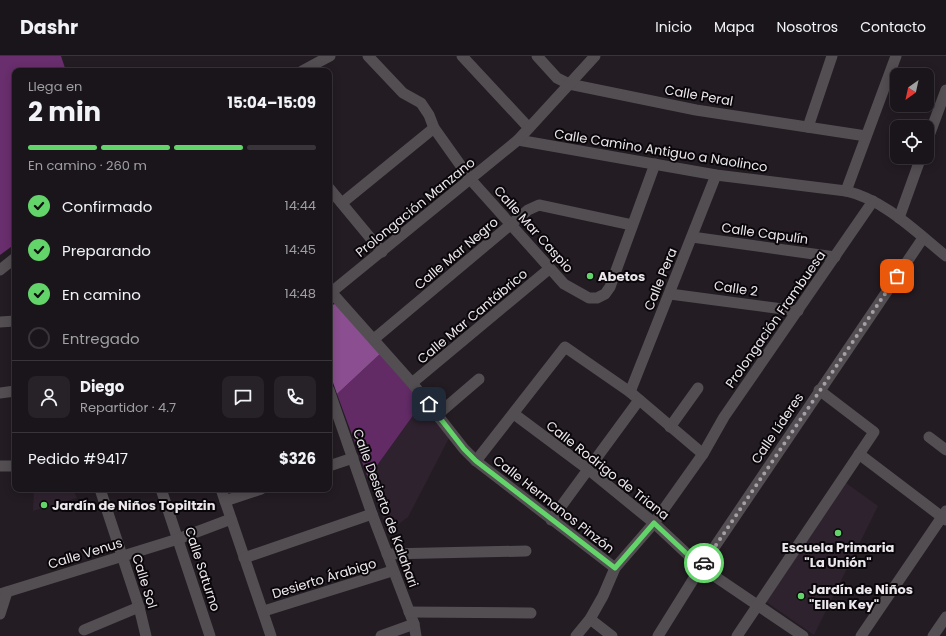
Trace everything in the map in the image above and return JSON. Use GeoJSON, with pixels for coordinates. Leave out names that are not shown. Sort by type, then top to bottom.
{"type":"FeatureCollection","features":[{"type":"Feature","properties":{"kind":"street"},"geometry":{"type":"LineString","coordinates":[[308,68],[330,56]]}},
{"type":"Feature","properties":{"kind":"street","name":"Calle Mar Caspio"},"geometry":{"type":"LineString","coordinates":[[368,56],[403,94],[420,104],[429,115],[434,128],[471,180],[549,269],[564,284],[589,298],[597,298],[605,294],[610,287],[655,164]]}},
{"type":"Feature","properties":{"kind":"street"},"geometry":{"type":"LineString","coordinates":[[462,56],[529,128]]}},
{"type":"Feature","properties":{"kind":"street","name":"Calle Peral"},"geometry":{"type":"LineString","coordinates":[[537,56],[557,78],[569,84],[696,110],[866,136]]}},
{"type":"Feature","properties":{"kind":"street","name":"Prolongación Manzano"},"geometry":{"type":"LineString","coordinates":[[332,293],[518,140],[595,56]]}},
{"type":"Feature","properties":{"kind":"street"},"geometry":{"type":"LineString","coordinates":[[808,127],[832,56]]}},
{"type":"Feature","properties":{"kind":"street"},"geometry":{"type":"LineString","coordinates":[[846,191],[896,56]]}},
{"type":"Feature","properties":{"kind":"street"},"geometry":{"type":"LineString","coordinates":[[934,122],[946,90]]}},
{"type":"Feature","properties":{"kind":"street"},"geometry":{"type":"LineString","coordinates":[[342,203],[434,128]]}},
{"type":"Feature","properties":{"kind":"street","name":"Calle Camino Antiguo a Naolinco"},"geometry":{"type":"LineString","coordinates":[[518,140],[716,176],[846,191],[860,194],[899,218],[946,256]]}},
{"type":"Feature","properties":{"kind":"street"},"geometry":{"type":"LineString","coordinates":[[899,218],[918,164]]}},
{"type":"Feature","properties":{"kind":"street","name":"Calle Pera"},"geometry":{"type":"LineString","coordinates":[[630,392],[716,176]]}},
{"type":"Feature","properties":{"kind":"street"},"geometry":{"type":"LineString","coordinates":[[332,191],[382,252]]}},
{"type":"Feature","properties":{"kind":"street","name":"Prolongación Frambuesa"},"geometry":{"type":"LineString","coordinates":[[576,636],[590,619],[603,596],[615,568],[654,523],[703,454],[724,417],[873,201]]}},
{"type":"Feature","properties":{"kind":"street","name":"Calle Mar Negro"},"geometry":{"type":"LineString","coordinates":[[374,340],[528,210],[539,205],[632,225]]}},
{"type":"Feature","properties":{"kind":"street","name":"Calle Capulín"},"geometry":{"type":"LineString","coordinates":[[692,237],[835,257]]}},
{"type":"Feature","properties":{"kind":"street","name":"Calle Líderes"},"geometry":{"type":"LineString","coordinates":[[658,636],[701,567],[923,238]]}},
{"type":"Feature","properties":{"kind":"street"},"geometry":{"type":"LineString","coordinates":[[0,270],[12,260]]}},
{"type":"Feature","properties":{"kind":"street","name":"Calle Mar Cantábrico"},"geometry":{"type":"LineString","coordinates":[[412,383],[549,269]]}},
{"type":"Feature","properties":{"kind":"street","name":"Calle 2"},"geometry":{"type":"LineString","coordinates":[[670,294],[798,311]]}},
{"type":"Feature","properties":{"kind":"street"},"geometry":{"type":"LineString","coordinates":[[332,295],[412,383],[464,449],[476,461],[565,347],[630,392],[703,454]]}},
{"type":"Feature","properties":{"kind":"street"},"geometry":{"type":"LineString","coordinates":[[0,322],[12,321]]}},
{"type":"Feature","properties":{"kind":"street"},"geometry":{"type":"LineString","coordinates":[[437,415],[479,379]]}},
{"type":"Feature","properties":{"kind":"street"},"geometry":{"type":"LineString","coordinates":[[670,427],[698,388]]}},
{"type":"Feature","properties":{"kind":"street"},"geometry":{"type":"LineString","coordinates":[[737,636],[757,604],[874,432],[819,390]]}},
{"type":"Feature","properties":{"kind":"street"},"geometry":{"type":"LineString","coordinates":[[0,392],[12,391]]}},
{"type":"Feature","properties":{"kind":"street"},"geometry":{"type":"LineString","coordinates":[[551,520],[639,400]]}},
{"type":"Feature","properties":{"kind":"street","name":"Calle Desierto de Kalahari"},"geometry":{"type":"LineString","coordinates":[[332,404],[354,458],[392,571],[414,624],[416,636]]}},
{"type":"Feature","properties":{"kind":"street","name":"Calle Rodrigo de Triana"},"geometry":{"type":"LineString","coordinates":[[514,414],[589,470],[654,523],[701,567],[803,636]]}},
{"type":"Feature","properties":{"kind":"street"},"geometry":{"type":"LineString","coordinates":[[929,437],[946,450]]}},
{"type":"Feature","properties":{"kind":"street"},"geometry":{"type":"LineString","coordinates":[[859,454],[945,516],[866,634]]}},
{"type":"Feature","properties":{"kind":"street"},"geometry":{"type":"LineString","coordinates":[[332,465],[354,458]]}},
{"type":"Feature","properties":{"kind":"street","name":"Calle Hermanos Pinzón"},"geometry":{"type":"LineString","coordinates":[[476,461],[615,568]]}},
{"type":"Feature","properties":{"kind":"street"},"geometry":{"type":"LineString","coordinates":[[0,466],[12,466]]}},
{"type":"Feature","properties":{"kind":"street","name":"Calle Sol"},"geometry":{"type":"LineString","coordinates":[[101,492],[123,555],[146,636]]}},
{"type":"Feature","properties":{"kind":"street","name":"Calle Saturno"},"geometry":{"type":"LineString","coordinates":[[162,492],[210,636]]}},
{"type":"Feature","properties":{"kind":"street"},"geometry":{"type":"LineString","coordinates":[[222,492],[244,558],[264,611],[271,636]]}},
{"type":"Feature","properties":{"kind":"street"},"geometry":{"type":"LineString","coordinates":[[225,501],[252,492]]}},
{"type":"Feature","properties":{"kind":"street"},"geometry":{"type":"LineString","coordinates":[[244,558],[372,514]]}},
{"type":"Feature","properties":{"kind":"street","name":"Calle Venus"},"geometry":{"type":"LineString","coordinates":[[4,593],[178,539],[231,519]]}},
{"type":"Feature","properties":{"kind":"street"},"geometry":{"type":"LineString","coordinates":[[387,554],[526,551]]}},
{"type":"Feature","properties":{"kind":"street","name":"Desierto Árabigo"},"geometry":{"type":"LineString","coordinates":[[264,611],[392,571]]}},
{"type":"Feature","properties":{"kind":"street"},"geometry":{"type":"LineString","coordinates":[[0,614],[4,593]]}},
{"type":"Feature","properties":{"kind":"street"},"geometry":{"type":"LineString","coordinates":[[84,630],[139,607]]}},
{"type":"Feature","properties":{"kind":"street"},"geometry":{"type":"LineString","coordinates":[[409,612],[532,613]]}},
{"type":"Feature","properties":{"kind":"street"},"geometry":{"type":"LineString","coordinates":[[933,636],[946,617]]}},
{"type":"Feature","properties":{"kind":"street"},"geometry":{"type":"LineString","coordinates":[[590,619],[612,636]]}},
{"type":"Feature","properties":{"kind":"street"},"geometry":{"type":"LineString","coordinates":[[381,636],[414,624]]}},
{"type":"Feature","properties":{"kind":"shaded area"},"geometry":{"type":"Polygon","coordinates":[[[0,56],[61,56],[65,68],[12,68],[12,246],[0,255],[0,56]]]}},
{"type":"Feature","properties":{"kind":"shaded area"},"geometry":{"type":"Polygon","coordinates":[[[338,303],[381,353],[337,394],[332,380],[332,305],[338,303]]]}},
{"type":"Feature","properties":{"kind":"shaded area"},"geometry":{"type":"Polygon","coordinates":[[[381,353],[422,403],[368,478],[337,394],[381,353]]]}},
{"type":"Feature","properties":{"kind":"shaded area"},"geometry":{"type":"Polygon","coordinates":[[[422,403],[449,438],[408,517],[388,532],[368,478],[422,403]]]}},
{"type":"Feature","properties":{"kind":"shaded area","name":"Escuela Primaria \"La Unión\""},"geometry":{"type":"Polygon","coordinates":[[[846,483],[878,506],[814,635],[765,601],[846,483]]]}},
{"type":"Feature","properties":{"kind":"shaded area","name":"Jardín de Niños Topiltzin"},"geometry":{"type":"Polygon","coordinates":[[[34,492],[74,492],[77,498],[33,511],[34,492]]]}},
{"type":"Feature","properties":{"kind":"way so far"},"geometry":{"type":"LineString","coordinates":[[704,563],[897,276]]}},
{"type":"Feature","properties":{"kind":"place","name":"Abetos"},"geometry":{"type":"Point","coordinates":[590,276]}},
{"type":"Feature","properties":{"kind":"place","name":"Jardín de Niños Topiltzin"},"geometry":{"type":"Point","coordinates":[44,505]}},
{"type":"Feature","properties":{"kind":"place","name":"Escuela Primaria \"La Unión\""},"geometry":{"type":"Point","coordinates":[838,533]}},
{"type":"Feature","properties":{"kind":"place","name":"Jardín de Niños \"Ellen Key\""},"geometry":{"type":"Point","coordinates":[801,596]}},
{"type":"Feature","properties":{"kind":"route"},"geometry":{"type":"LineString","coordinates":[[429,404],[464,449],[476,461],[615,568],[654,523],[701,567],[704,563]]}}]}
